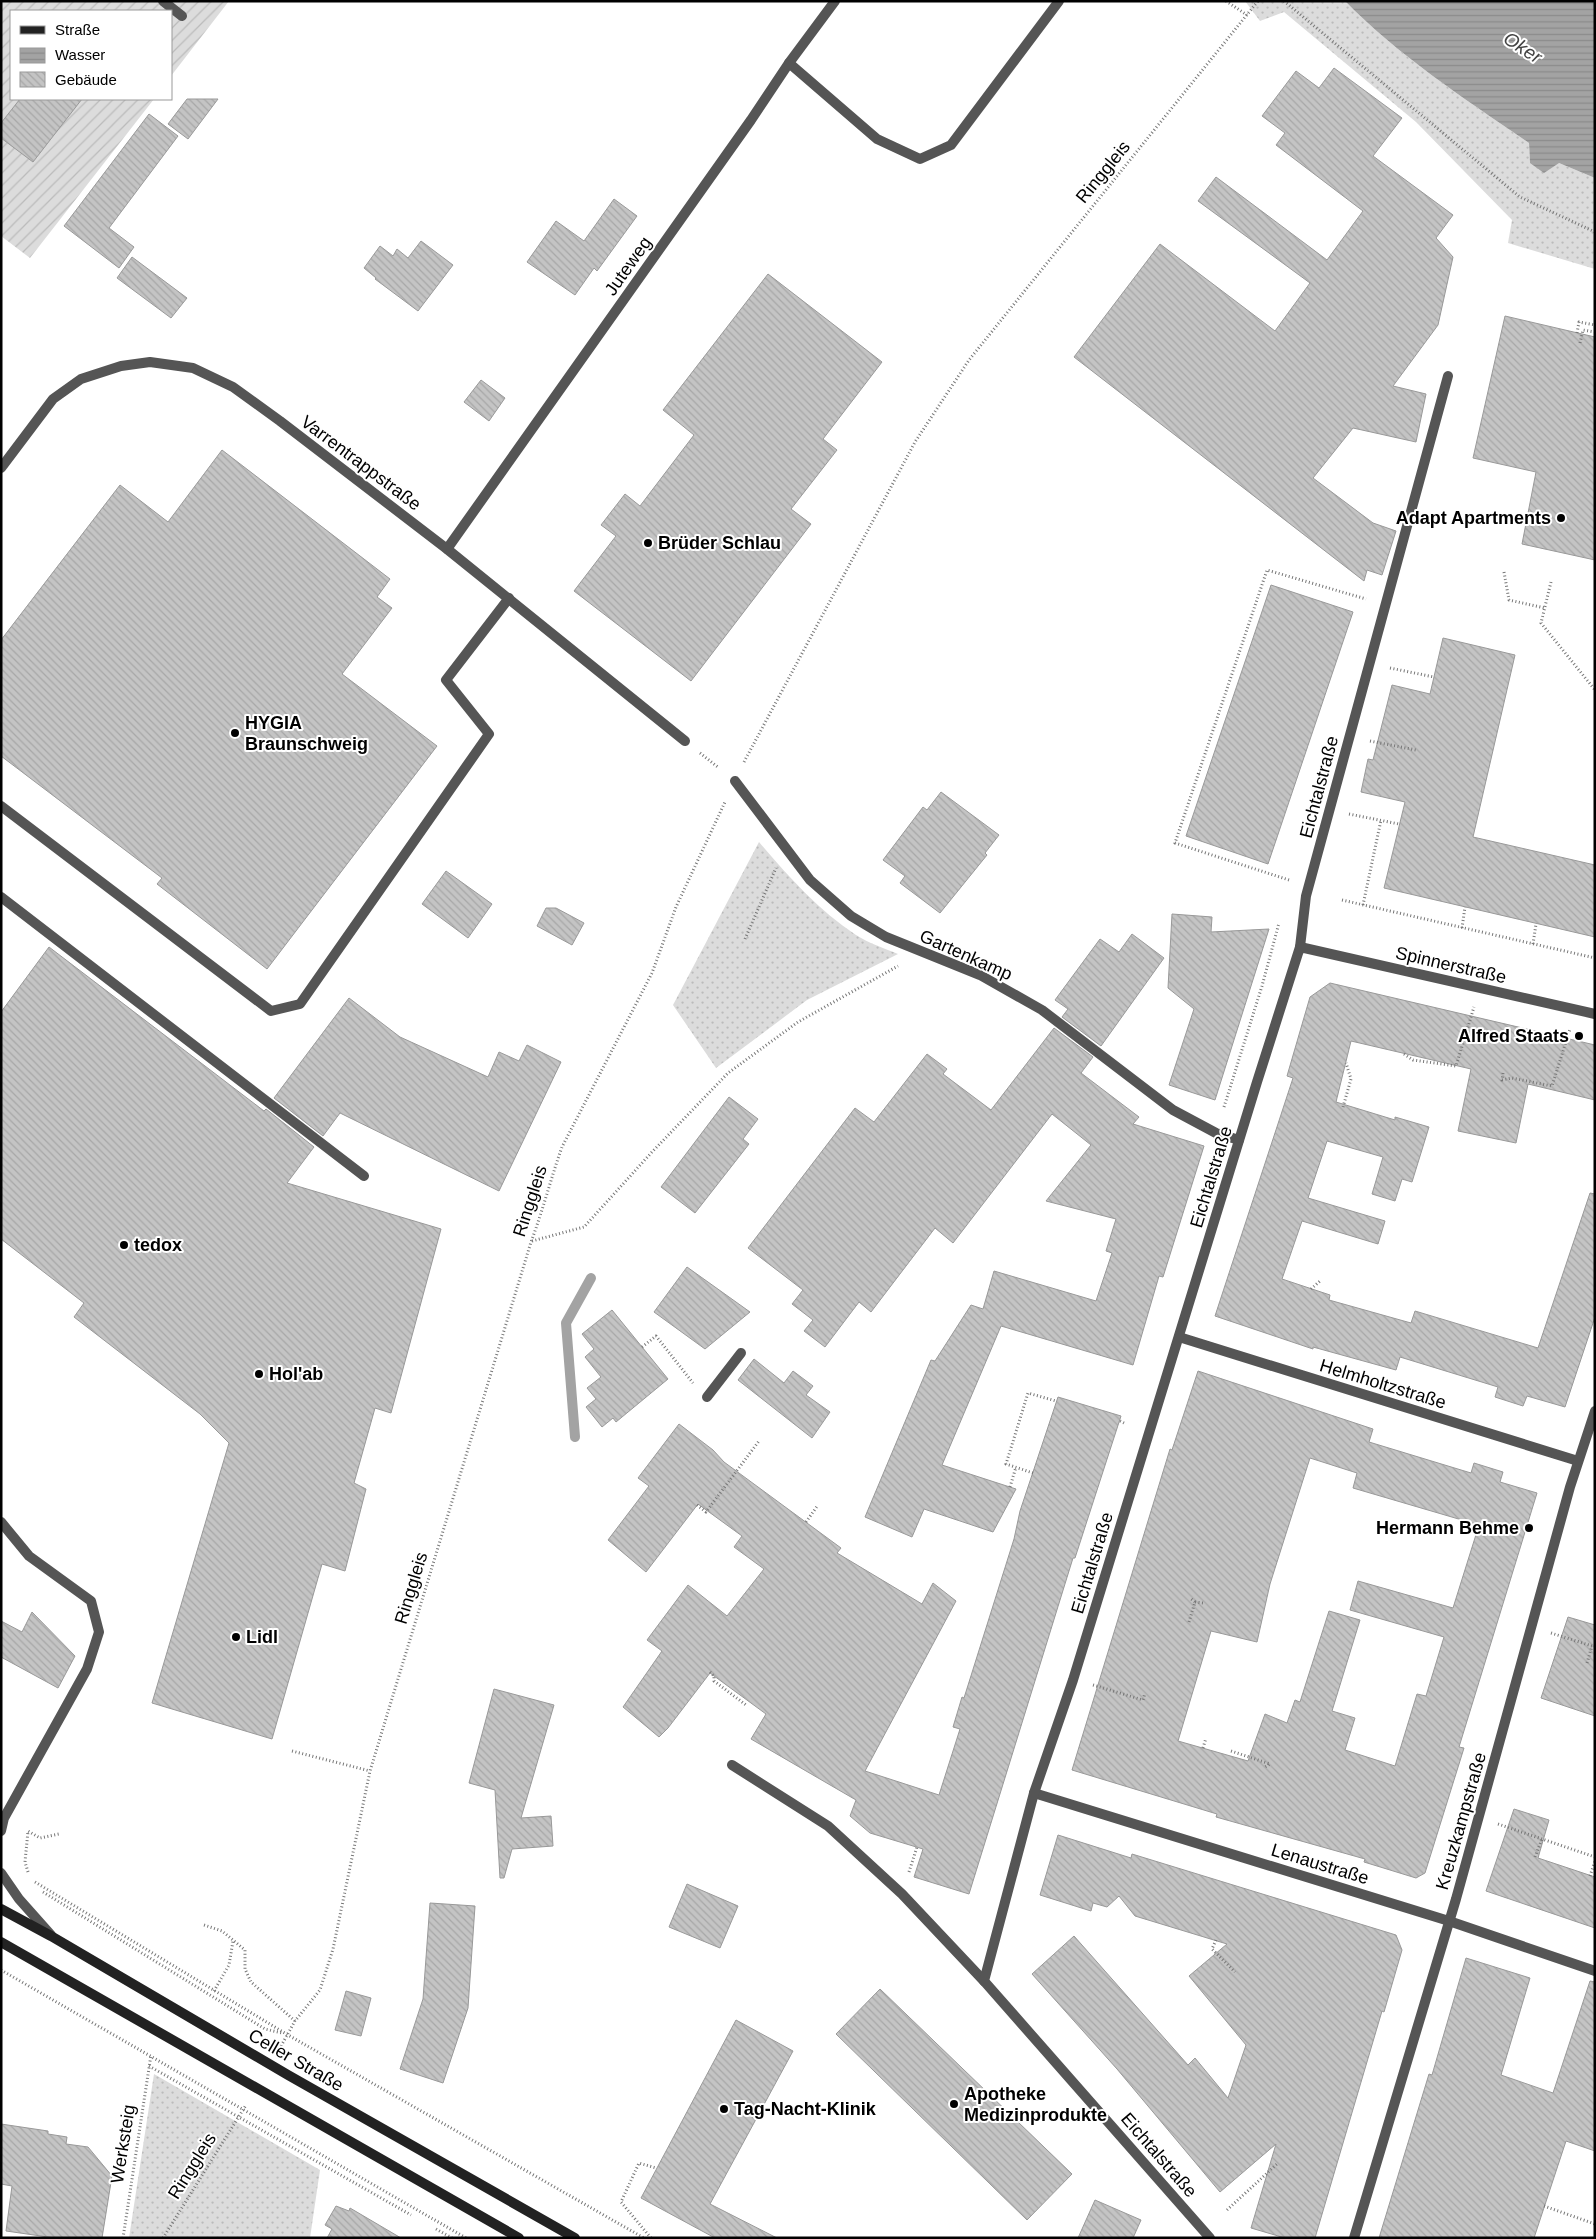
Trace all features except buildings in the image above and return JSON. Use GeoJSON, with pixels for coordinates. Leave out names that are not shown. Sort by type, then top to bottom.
{"type":"FeatureCollection","features":[{"type":"Feature","properties":{"kind":"main road","name":"Celler Straße"},"geometry":{"type":"LineString","coordinates":[[1,1909],[575,2238]]}},
{"type":"Feature","properties":{"kind":"main road"},"geometry":{"type":"LineString","coordinates":[[1,1942],[519,2238]]}},
{"type":"Feature","properties":{"kind":"street"},"geometry":{"type":"LineString","coordinates":[[163,1],[182,16]]}},
{"type":"Feature","properties":{"kind":"street","name":"Juteweg"},"geometry":{"type":"LineString","coordinates":[[447,549],[751,120],[789,63],[835,1]]}},
{"type":"Feature","properties":{"kind":"street"},"geometry":{"type":"LineString","coordinates":[[789,63],[876,139],[920,159],[951,145],[1059,1]]}},
{"type":"Feature","properties":{"kind":"street","name":"Varrentrappstraße"},"geometry":{"type":"LineString","coordinates":[[1,468],[54,399],[81,379],[120,366],[150,362],[193,368],[233,387],[447,549],[685,742]]}},
{"type":"Feature","properties":{"kind":"street","name":"Eichtalstraße"},"geometry":{"type":"LineString","coordinates":[[984,1981],[1034,1793],[1073,1680],[1300,947],[1309,886],[1448,376]]}},
{"type":"Feature","properties":{"kind":"street"},"geometry":{"type":"LineString","coordinates":[[1,806],[271,1011],[300,1004],[489,734],[446,680],[509,598]]}},
{"type":"Feature","properties":{"kind":"street","name":"Gartenkamp"},"geometry":{"type":"LineString","coordinates":[[735,781],[810,880],[852,916],[886,937],[924,954],[980,975],[1042,1010],[1174,1110],[1216,1132],[1239,1140]]}},
{"type":"Feature","properties":{"kind":"street"},"geometry":{"type":"LineString","coordinates":[[1,897],[364,1176]]}},
{"type":"Feature","properties":{"kind":"street","name":"Spinnerstraße"},"geometry":{"type":"LineString","coordinates":[[1300,947],[1595,1014]]}},
{"type":"Feature","properties":{"kind":"street","name":"Helmholtzstraße"},"geometry":{"type":"LineString","coordinates":[[1179,1337],[1578,1461]]}},
{"type":"Feature","properties":{"kind":"street"},"geometry":{"type":"LineString","coordinates":[[707,1397],[740,1352]]}},
{"type":"Feature","properties":{"kind":"street","name":"Kreuzkampstraße"},"geometry":{"type":"LineString","coordinates":[[1354,2238],[1449,1921],[1578,1461],[1595,1411]]}},
{"type":"Feature","properties":{"kind":"street"},"geometry":{"type":"LineString","coordinates":[[1,1522],[29,1556],[91,1601],[99,1632],[87,1669],[4,1818],[1,1831]]}},
{"type":"Feature","properties":{"kind":"street","name":"Eichtalstraße"},"geometry":{"type":"LineString","coordinates":[[732,1765],[828,1826],[902,1894],[984,1981],[1210,2238]]}},
{"type":"Feature","properties":{"kind":"street","name":"Lenaustraße"},"geometry":{"type":"LineString","coordinates":[[1034,1793],[1449,1921],[1595,1971]]}},
{"type":"Feature","properties":{"kind":"street"},"geometry":{"type":"LineString","coordinates":[[1,1873],[19,1899],[51,1936]]}},
{"type":"Feature","properties":{"kind":"path"},"geometry":{"type":"LineString","coordinates":[[1226,1],[1247,15]]}},
{"type":"Feature","properties":{"kind":"path","name":"Ringgleis"},"geometry":{"type":"LineString","coordinates":[[288,2034],[295,2021],[320,1990],[333,1948],[370,1771],[531,1242],[562,1147],[652,973],[676,907],[735,781],[915,442],[969,360],[1258,1]]}},
{"type":"Feature","properties":{"kind":"path"},"geometry":{"type":"LineString","coordinates":[[1284,1],[1520,197],[1595,232]]}},
{"type":"Feature","properties":{"kind":"path"},"geometry":{"type":"LineString","coordinates":[[1577,333],[1579,322],[1595,325]]}},
{"type":"Feature","properties":{"kind":"path"},"geometry":{"type":"LineString","coordinates":[[1580,343],[1583,330],[1595,332]]}},
{"type":"Feature","properties":{"kind":"path"},"geometry":{"type":"LineString","coordinates":[[1309,886],[1175,843],[1267,570],[1386,605]]}},
{"type":"Feature","properties":{"kind":"path"},"geometry":{"type":"LineString","coordinates":[[1504,572],[1509,600],[1545,608]]}},
{"type":"Feature","properties":{"kind":"path"},"geometry":{"type":"LineString","coordinates":[[1551,582],[1541,623],[1595,690]]}},
{"type":"Feature","properties":{"kind":"path"},"geometry":{"type":"LineString","coordinates":[[1369,664],[1434,677]]}},
{"type":"Feature","properties":{"kind":"path"},"geometry":{"type":"LineString","coordinates":[[1349,737],[1416,750]]}},
{"type":"Feature","properties":{"kind":"path"},"geometry":{"type":"LineString","coordinates":[[685,742],[735,781]]}},
{"type":"Feature","properties":{"kind":"path"},"geometry":{"type":"LineString","coordinates":[[1329,810],[1399,824]]}},
{"type":"Feature","properties":{"kind":"path"},"geometry":{"type":"LineString","coordinates":[[1363,905],[1381,820]]}},
{"type":"Feature","properties":{"kind":"path"},"geometry":{"type":"LineString","coordinates":[[745,939],[785,847]]}},
{"type":"Feature","properties":{"kind":"path"},"geometry":{"type":"LineString","coordinates":[[1342,900],[1595,958]]}},
{"type":"Feature","properties":{"kind":"path"},"geometry":{"type":"LineString","coordinates":[[1462,928],[1465,907]]}},
{"type":"Feature","properties":{"kind":"path"},"geometry":{"type":"LineString","coordinates":[[1224,1107],[1280,922]]}},
{"type":"Feature","properties":{"kind":"path"},"geometry":{"type":"LineString","coordinates":[[1533,944],[1536,924]]}},
{"type":"Feature","properties":{"kind":"path"},"geometry":{"type":"LineString","coordinates":[[531,1242],[584,1227],[652,1152],[728,1073],[798,1022],[893,968],[924,954]]}},
{"type":"Feature","properties":{"kind":"path"},"geometry":{"type":"LineString","coordinates":[[1404,1054],[1413,1060],[1456,1066],[1480,988]]}},
{"type":"Feature","properties":{"kind":"path"},"geometry":{"type":"LineString","coordinates":[[1503,1073],[1502,1080],[1512,1078],[1552,1086],[1576,1010]]}},
{"type":"Feature","properties":{"kind":"path"},"geometry":{"type":"LineString","coordinates":[[1343,1107],[1351,1079],[1346,1063]]}},
{"type":"Feature","properties":{"kind":"path"},"geometry":{"type":"LineString","coordinates":[[1310,1289],[1320,1282]]}},
{"type":"Feature","properties":{"kind":"path"},"geometry":{"type":"LineString","coordinates":[[642,1347],[656,1336],[694,1383]]}},
{"type":"Feature","properties":{"kind":"path"},"geometry":{"type":"LineString","coordinates":[[1033,1473],[1006,1464],[1028,1393],[1056,1401]]}},
{"type":"Feature","properties":{"kind":"path"},"geometry":{"type":"LineString","coordinates":[[1120,1421],[1124,1423]]}},
{"type":"Feature","properties":{"kind":"path"},"geometry":{"type":"LineString","coordinates":[[697,1505],[706,1512],[759,1441]]}},
{"type":"Feature","properties":{"kind":"path"},"geometry":{"type":"LineString","coordinates":[[1010,1487],[1016,1467]]}},
{"type":"Feature","properties":{"kind":"path"},"geometry":{"type":"LineString","coordinates":[[806,1522],[818,1505]]}},
{"type":"Feature","properties":{"kind":"path"},"geometry":{"type":"LineString","coordinates":[[1190,1598],[1195,1602],[1203,1603]]}},
{"type":"Feature","properties":{"kind":"path"},"geometry":{"type":"LineString","coordinates":[[1188,1622],[1195,1602]]}},
{"type":"Feature","properties":{"kind":"path"},"geometry":{"type":"LineString","coordinates":[[1531,1626],[1594,1647],[1587,1663]]}},
{"type":"Feature","properties":{"kind":"path"},"geometry":{"type":"LineString","coordinates":[[710,1672],[714,1676],[714,1681],[746,1705]]}},
{"type":"Feature","properties":{"kind":"path"},"geometry":{"type":"LineString","coordinates":[[1073,1680],[1143,1700],[1146,1693]]}},
{"type":"Feature","properties":{"kind":"path"},"geometry":{"type":"LineString","coordinates":[[1203,1748],[1206,1738]]}},
{"type":"Feature","properties":{"kind":"path"},"geometry":{"type":"LineString","coordinates":[[292,1751],[370,1771]]}},
{"type":"Feature","properties":{"kind":"path"},"geometry":{"type":"LineString","coordinates":[[1231,1751],[1270,1764],[1265,1767]]}},
{"type":"Feature","properties":{"kind":"path"},"geometry":{"type":"LineString","coordinates":[[1478,1818],[1595,1856]]}},
{"type":"Feature","properties":{"kind":"path"},"geometry":{"type":"LineString","coordinates":[[59,1834],[40,1838],[28,1831],[25,1862],[30,1879],[214,1991],[644,2238]]}},
{"type":"Feature","properties":{"kind":"path"},"geometry":{"type":"LineString","coordinates":[[1535,1857],[1542,1839]]}},
{"type":"Feature","properties":{"kind":"path"},"geometry":{"type":"LineString","coordinates":[[1590,1876],[1595,1861]]}},
{"type":"Feature","properties":{"kind":"path"},"geometry":{"type":"LineString","coordinates":[[38,1890],[265,2029],[288,2034]]}},
{"type":"Feature","properties":{"kind":"path"},"geometry":{"type":"LineString","coordinates":[[204,1925],[222,1930],[245,1950],[245,1969],[251,1982],[295,2021]]}},
{"type":"Feature","properties":{"kind":"path"},"geometry":{"type":"LineString","coordinates":[[214,1991],[229,1965],[233,1940]]}},
{"type":"Feature","properties":{"kind":"path"},"geometry":{"type":"LineString","coordinates":[[1216,1940],[1212,1949],[1235,1972]]}},
{"type":"Feature","properties":{"kind":"path"},"geometry":{"type":"LineString","coordinates":[[1,1970],[466,2238]]}},
{"type":"Feature","properties":{"kind":"path","name":"Werksteig"},"geometry":{"type":"LineString","coordinates":[[123,2238],[151,2055]]}},
{"type":"Feature","properties":{"kind":"path"},"geometry":{"type":"LineString","coordinates":[[149,2066],[411,2215]]}},
{"type":"Feature","properties":{"kind":"path","name":"Ringgleis"},"geometry":{"type":"LineString","coordinates":[[163,2238],[244,2109]]}},
{"type":"Feature","properties":{"kind":"path"},"geometry":{"type":"LineString","coordinates":[[651,2238],[621,2202],[639,2163],[656,2168]]}},
{"type":"Feature","properties":{"kind":"path"},"geometry":{"type":"LineString","coordinates":[[1227,2210],[1278,2163]]}},
{"type":"Feature","properties":{"kind":"path"},"geometry":{"type":"LineString","coordinates":[[1544,2206],[1595,2224]]}},
{"type":"Feature","properties":{"kind":"path"},"geometry":{"type":"LineString","coordinates":[[436,2229],[452,2238]]}},
{"type":"Feature","properties":{"kind":"shaded area"},"geometry":{"type":"Polygon","coordinates":[[[1,1],[229,1],[172,75],[172,10],[10,10],[10,100],[153,100],[30,258],[1,236],[1,1]]]}},
{"type":"Feature","properties":{"kind":"shaded area"},"geometry":{"type":"Polygon","coordinates":[[[1245,1],[1345,1],[1388,41],[1411,59],[1457,94],[1529,143],[1530,163],[1559,163],[1595,178],[1595,269],[1508,243],[1512,220],[1416,122],[1284,12],[1260,21],[1245,1]]]}},
{"type":"Feature","properties":{"kind":"shaded area"},"geometry":{"type":"Polygon","coordinates":[[[759,842],[792,880],[829,915],[861,938],[898,954],[807,1000],[716,1068],[673,1005],[759,842]]]}},
{"type":"Feature","properties":{"kind":"shaded area"},"geometry":{"type":"Polygon","coordinates":[[[154,2074],[320,2170],[310,2238],[129,2238],[154,2074]]]}},
{"type":"Feature","properties":{"kind":"water","name":"Oker"},"geometry":{"type":"Polygon","coordinates":[[[1345,1],[1595,1],[1595,178],[1559,163],[1544,173],[1530,163],[1529,143],[1457,94],[1411,59],[1388,41],[1345,1]]]}},
{"type":"Feature","properties":{"kind":"waterway"},"geometry":{"type":"LineString","coordinates":[[575,1437],[566,1323],[591,1278]]}},
{"type":"Feature","properties":{"kind":"place","name":"Adapt Apartments"},"geometry":{"type":"Point","coordinates":[1561,518]}},
{"type":"Feature","properties":{"kind":"place","name":"Brüder Schlau"},"geometry":{"type":"Point","coordinates":[648,543]}},
{"type":"Feature","properties":{"kind":"place","name":"HYGIA Braunschweig"},"geometry":{"type":"Point","coordinates":[235,733]}},
{"type":"Feature","properties":{"kind":"place","name":"Alfred Staats"},"geometry":{"type":"Point","coordinates":[1579,1036]}},
{"type":"Feature","properties":{"kind":"place","name":"tedox"},"geometry":{"type":"Point","coordinates":[124,1245]}},
{"type":"Feature","properties":{"kind":"place","name":"Hol'ab"},"geometry":{"type":"Point","coordinates":[259,1374]}},
{"type":"Feature","properties":{"kind":"place","name":"Hermann Behme"},"geometry":{"type":"Point","coordinates":[1529,1528]}},
{"type":"Feature","properties":{"kind":"place","name":"Lidl"},"geometry":{"type":"Point","coordinates":[236,1637]}},
{"type":"Feature","properties":{"kind":"place","name":"Apotheke Medizinprodukte"},"geometry":{"type":"Point","coordinates":[954,2104]}},
{"type":"Feature","properties":{"kind":"place","name":"Tag-Nacht-Klinik"},"geometry":{"type":"Point","coordinates":[724,2109]}}]}
